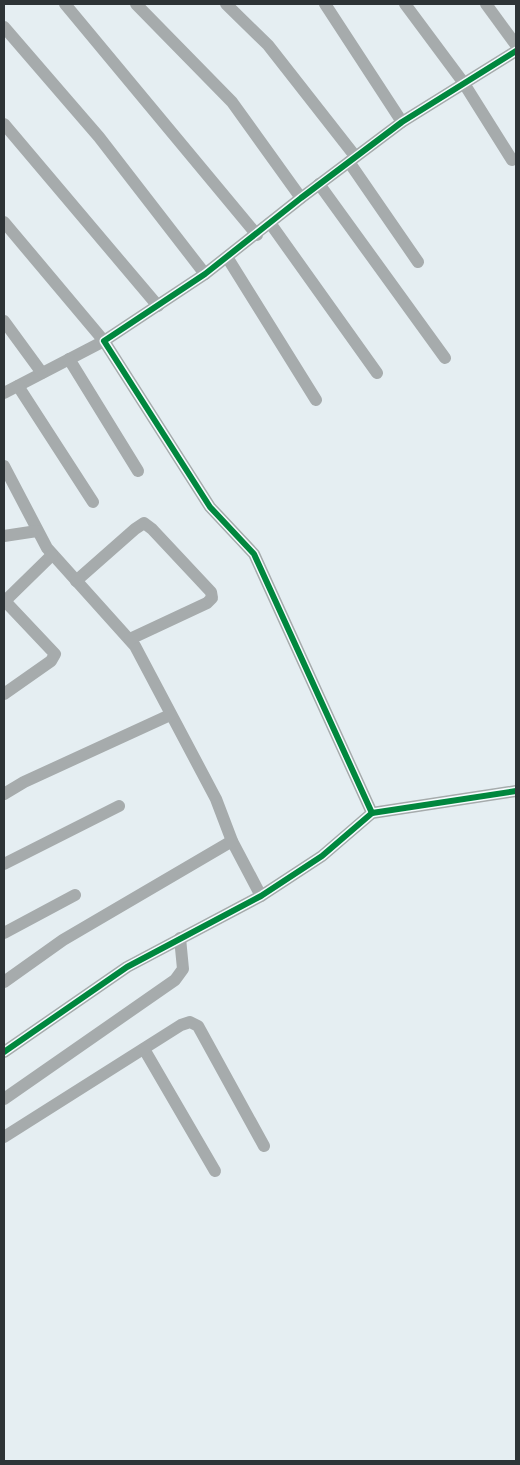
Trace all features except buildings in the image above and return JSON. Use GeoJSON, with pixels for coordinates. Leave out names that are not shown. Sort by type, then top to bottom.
{"type":"FeatureCollection","features":[{"type":"Feature","properties":{"kind":"street"},"geometry":{"type":"LineString","coordinates":[[65,4],[257,235]]}},
{"type":"Feature","properties":{"kind":"street"},"geometry":{"type":"LineString","coordinates":[[136,4],[232,102],[301,198]]}},
{"type":"Feature","properties":{"kind":"street"},"geometry":{"type":"LineString","coordinates":[[226,4],[272,50],[352,159],[418,262]]}},
{"type":"Feature","properties":{"kind":"street"},"geometry":{"type":"LineString","coordinates":[[325,4],[402,122]]}},
{"type":"Feature","properties":{"kind":"street"},"geometry":{"type":"LineString","coordinates":[[405,4],[463,82],[512,160]]}},
{"type":"Feature","properties":{"kind":"street"},"geometry":{"type":"LineString","coordinates":[[486,4],[516,45]]}},
{"type":"Feature","properties":{"kind":"street"},"geometry":{"type":"LineString","coordinates":[[4,27],[99,137],[206,274]]}},
{"type":"Feature","properties":{"kind":"street"},"geometry":{"type":"LineString","coordinates":[[4,393],[104,341],[206,274],[319,184],[402,122],[463,82],[516,51]]}},
{"type":"Feature","properties":{"kind":"street"},"geometry":{"type":"LineString","coordinates":[[4,124],[158,306]]}},
{"type":"Feature","properties":{"kind":"street"},"geometry":{"type":"LineString","coordinates":[[319,184],[445,358]]}},
{"type":"Feature","properties":{"kind":"street"},"geometry":{"type":"LineString","coordinates":[[4,222],[104,341],[210,508],[254,554],[372,813]]}},
{"type":"Feature","properties":{"kind":"street"},"geometry":{"type":"LineString","coordinates":[[270,223],[377,373]]}},
{"type":"Feature","properties":{"kind":"street"},"geometry":{"type":"LineString","coordinates":[[228,257],[316,400]]}},
{"type":"Feature","properties":{"kind":"street"},"geometry":{"type":"LineString","coordinates":[[4,321],[42,373]]}},
{"type":"Feature","properties":{"kind":"street"},"geometry":{"type":"LineString","coordinates":[[69,359],[138,471]]}},
{"type":"Feature","properties":{"kind":"street"},"geometry":{"type":"LineString","coordinates":[[18,386],[93,502]]}},
{"type":"Feature","properties":{"kind":"street"},"geometry":{"type":"LineString","coordinates":[[4,466],[37,531],[52,555],[130,639],[216,799],[232,841],[261,896]]}},
{"type":"Feature","properties":{"kind":"street"},"geometry":{"type":"LineString","coordinates":[[76,581],[144,523],[152,529],[210,592],[212,598],[206,603],[130,639]]}},
{"type":"Feature","properties":{"kind":"street"},"geometry":{"type":"LineString","coordinates":[[4,536],[37,531]]}},
{"type":"Feature","properties":{"kind":"street"},"geometry":{"type":"LineString","coordinates":[[4,694],[51,661],[55,654],[4,601],[52,555]]}},
{"type":"Feature","properties":{"kind":"street"},"geometry":{"type":"LineString","coordinates":[[4,794],[24,782],[170,715]]}},
{"type":"Feature","properties":{"kind":"street"},"geometry":{"type":"LineString","coordinates":[[4,1052],[127,967],[261,896],[322,856],[372,813],[516,791]]}},
{"type":"Feature","properties":{"kind":"street"},"geometry":{"type":"LineString","coordinates":[[4,864],[119,806]]}},
{"type":"Feature","properties":{"kind":"street"},"geometry":{"type":"LineString","coordinates":[[4,982],[63,940],[232,841]]}},
{"type":"Feature","properties":{"kind":"street"},"geometry":{"type":"LineString","coordinates":[[4,933],[75,896]]}},
{"type":"Feature","properties":{"kind":"street"},"geometry":{"type":"LineString","coordinates":[[4,1099],[175,980],[183,969],[180,938]]}},
{"type":"Feature","properties":{"kind":"street"},"geometry":{"type":"LineString","coordinates":[[4,1138],[185,1024],[194,1023],[198,1026],[264,1146]]}},
{"type":"Feature","properties":{"kind":"street"},"geometry":{"type":"LineString","coordinates":[[144,1049],[215,1171]]}},
{"type":"Feature","properties":{"kind":"cycle path"},"geometry":{"type":"LineString","coordinates":[[372,813],[254,554],[210,507],[104,341],[205,274],[301,198],[402,122],[516,51]]}},
{"type":"Feature","properties":{"kind":"cycle path"},"geometry":{"type":"LineString","coordinates":[[4,1052],[127,967],[261,896],[322,856],[372,813],[516,791]]}}]}
